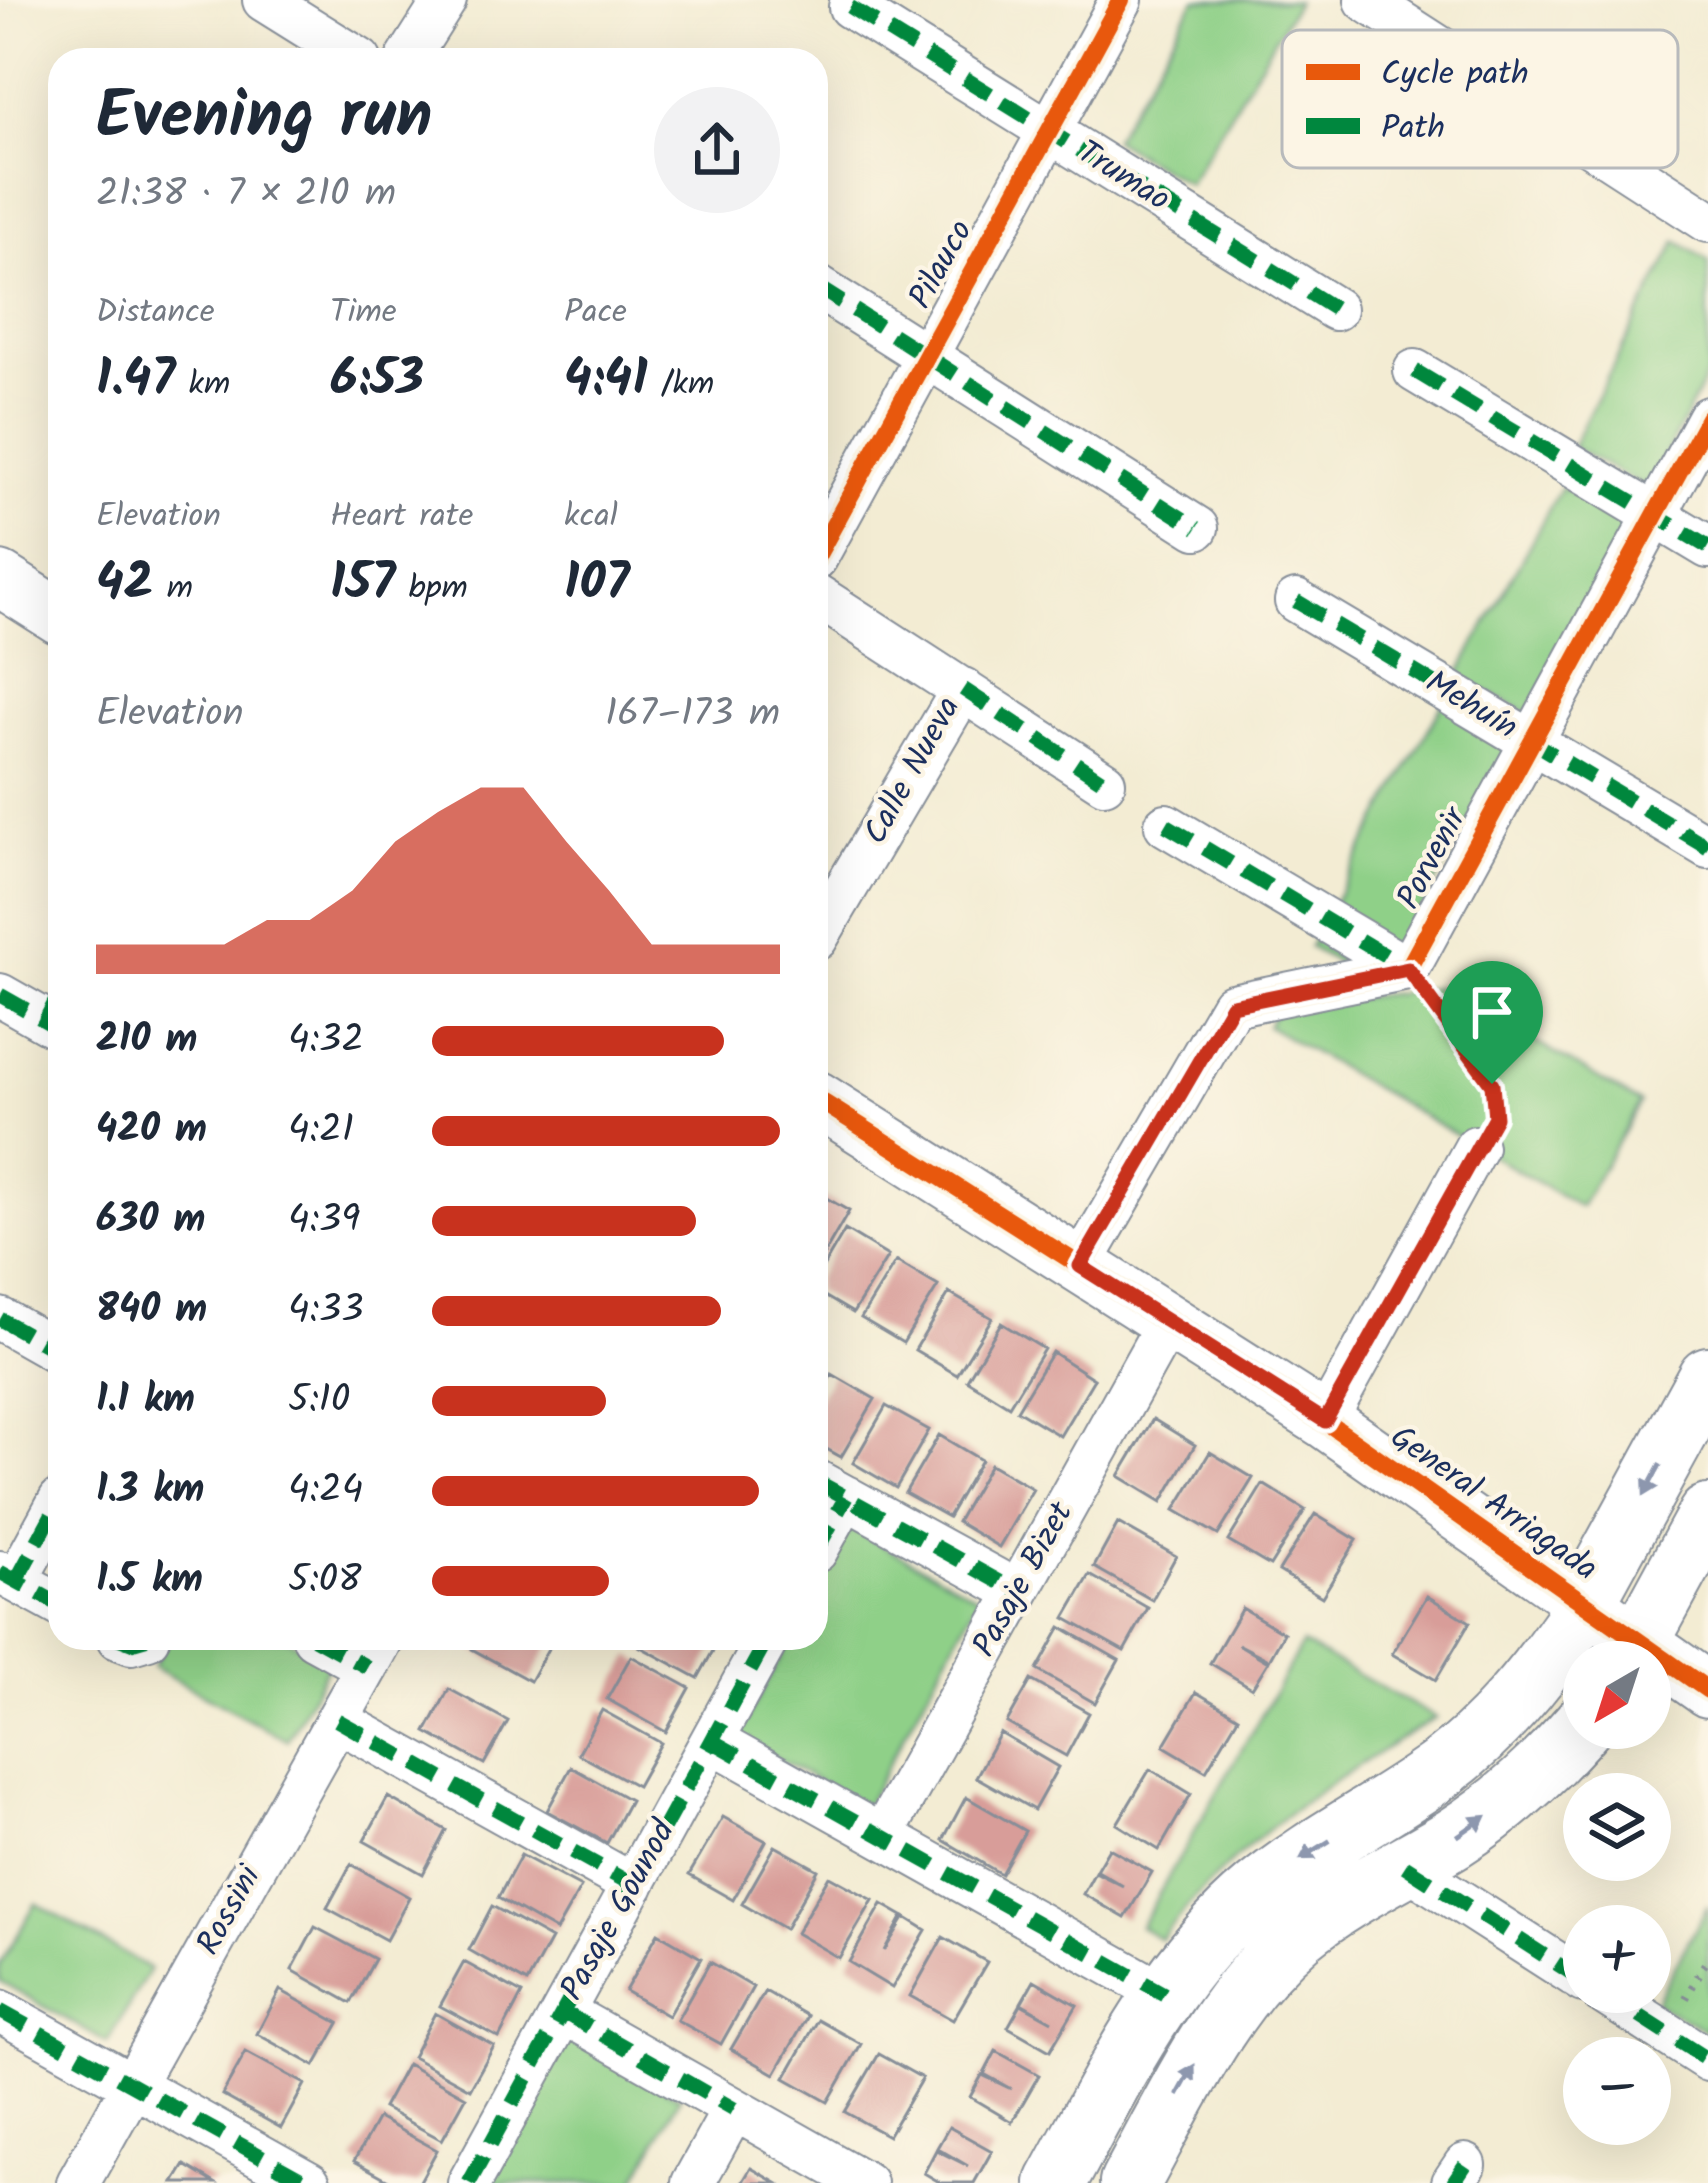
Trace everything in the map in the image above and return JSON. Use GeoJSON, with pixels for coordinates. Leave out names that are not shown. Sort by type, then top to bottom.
{"type":"FeatureCollection","features":[{"type":"Feature","properties":{"kind":"main road"},"geometry":{"type":"LineString","coordinates":[[1056,2183],[1164,1994],[1220,1927],[1297,1861],[1443,1767],[1480,1737],[1547,1661],[1708,1377]]}},
{"type":"Feature","properties":{"kind":"main road"},"geometry":{"type":"LineString","coordinates":[[1640,1641],[1708,1515]]}},
{"type":"Feature","properties":{"kind":"main road"},"geometry":{"type":"LineString","coordinates":[[1130,2183],[1204,2048],[1262,1969],[1312,1924],[1501,1805],[1563,1744]]}},
{"type":"Feature","properties":{"kind":"street"},"geometry":{"type":"LineString","coordinates":[[264,0],[341,48]]}},
{"type":"Feature","properties":{"kind":"street"},"geometry":{"type":"LineString","coordinates":[[415,48],[445,0]]}},
{"type":"Feature","properties":{"kind":"street","name":"Pilauco"},"geometry":{"type":"LineString","coordinates":[[828,536],[1121,0]]}},
{"type":"Feature","properties":{"kind":"street"},"geometry":{"type":"LineString","coordinates":[[1368,1],[1413,30]]}},
{"type":"Feature","properties":{"kind":"street","name":"Trumao"},"geometry":{"type":"LineString","coordinates":[[850,7],[1335,309]]}},
{"type":"Feature","properties":{"kind":"street"},"geometry":{"type":"LineString","coordinates":[[1626,168],[1708,221]]}},
{"type":"Feature","properties":{"kind":"street"},"geometry":{"type":"LineString","coordinates":[[828,294],[1197,527]]}},
{"type":"Feature","properties":{"kind":"street"},"geometry":{"type":"LineString","coordinates":[[1415,370],[1708,548]]}},
{"type":"Feature","properties":{"kind":"street","name":"Porvenir"},"geometry":{"type":"LineString","coordinates":[[1408,969],[1708,418]]}},
{"type":"Feature","properties":{"kind":"street"},"geometry":{"type":"LineString","coordinates":[[2,585],[48,607]]}},
{"type":"Feature","properties":{"kind":"street","name":"Mehuín"},"geometry":{"type":"LineString","coordinates":[[1296,601],[1708,848]]}},
{"type":"Feature","properties":{"kind":"street","name":"Calle Nueva"},"geometry":{"type":"LineString","coordinates":[[828,603],[963,689],[828,919]]}},
{"type":"Feature","properties":{"kind":"street"},"geometry":{"type":"LineString","coordinates":[[963,689],[1104,782]]}},
{"type":"Feature","properties":{"kind":"street"},"geometry":{"type":"LineString","coordinates":[[1166,825],[1408,969]]}},
{"type":"Feature","properties":{"kind":"street"},"geometry":{"type":"LineString","coordinates":[[1080,1266],[1232,1005],[1408,969]]}},
{"type":"Feature","properties":{"kind":"street"},"geometry":{"type":"LineString","coordinates":[[0,995],[48,1012]]}},
{"type":"Feature","properties":{"kind":"street","name":"General Arriagada"},"geometry":{"type":"LineString","coordinates":[[828,1106],[1325,1421],[1582,1604],[1621,1641]]}},
{"type":"Feature","properties":{"kind":"street"},"geometry":{"type":"LineString","coordinates":[[1325,1421],[1476,1147]]}},
{"type":"Feature","properties":{"kind":"street"},"geometry":{"type":"LineString","coordinates":[[0,1319],[48,1346]]}},
{"type":"Feature","properties":{"kind":"street","name":"Pasaje Bizet"},"geometry":{"type":"LineString","coordinates":[[882,1836],[1167,1324]]}},
{"type":"Feature","properties":{"kind":"street"},"geometry":{"type":"LineString","coordinates":[[831,1489],[1018,1592]]}},
{"type":"Feature","properties":{"kind":"street"},"geometry":{"type":"LineString","coordinates":[[48,1518],[8,1576],[48,1598]]}},
{"type":"Feature","properties":{"kind":"street","name":"Pasaje Gounod"},"geometry":{"type":"LineString","coordinates":[[469,2183],[761,1650]]}},
{"type":"Feature","properties":{"kind":"street","name":"Rossini"},"geometry":{"type":"LineString","coordinates":[[77,2183],[375,1653]]}},
{"type":"Feature","properties":{"kind":"street","name":"General Arriagada"},"geometry":{"type":"LineString","coordinates":[[1671,1672],[1708,1690]]}},
{"type":"Feature","properties":{"kind":"street"},"geometry":{"type":"LineString","coordinates":[[337,1720],[633,1885]]}},
{"type":"Feature","properties":{"kind":"street"},"geometry":{"type":"LineString","coordinates":[[712,1741],[1164,1994]]}},
{"type":"Feature","properties":{"kind":"street"},"geometry":{"type":"LineString","coordinates":[[1405,1866],[1563,1968]]}},
{"type":"Feature","properties":{"kind":"street"},"geometry":{"type":"LineString","coordinates":[[0,2011],[309,2183]]}},
{"type":"Feature","properties":{"kind":"street"},"geometry":{"type":"LineString","coordinates":[[563,2012],[865,2183]]}},
{"type":"Feature","properties":{"kind":"street"},"geometry":{"type":"LineString","coordinates":[[1635,2013],[1708,2060]]}},
{"type":"Feature","properties":{"kind":"street"},"geometry":{"type":"LineString","coordinates":[[693,2183],[734,2109]]}},
{"type":"Feature","properties":{"kind":"path"},"geometry":{"type":"LineString","coordinates":[[1408,969],[1492,1084],[1495,1117],[1476,1147]]}},
{"type":"Feature","properties":{"kind":"green space"},"geometry":{"type":"Polygon","coordinates":[[[1195,0],[1297,1],[1188,184],[1113,139],[1195,0]]]}},
{"type":"Feature","properties":{"kind":"green space"},"geometry":{"type":"Polygon","coordinates":[[[1677,241],[1708,261],[1708,373],[1648,489],[1572,447],[1677,241]]]}},
{"type":"Feature","properties":{"kind":"green space"},"geometry":{"type":"Polygon","coordinates":[[[1561,487],[1632,526],[1528,714],[1458,676],[1561,487]]]}},
{"type":"Feature","properties":{"kind":"green space"},"geometry":{"type":"Polygon","coordinates":[[[1445,699],[1515,738],[1398,951],[1348,968],[1309,947],[1445,699]]]}},
{"type":"Feature","properties":{"kind":"green space"},"geometry":{"type":"Polygon","coordinates":[[[1440,987],[1640,1103],[1580,1207],[1267,1026],[1276,1009],[1440,987]]]}},
{"type":"Feature","properties":{"kind":"green space"},"geometry":{"type":"Polygon","coordinates":[[[850,1528],[979,1597],[865,1807],[737,1737],[784,1650],[828,1650],[828,1569],[850,1528]]]}},
{"type":"Feature","properties":{"kind":"green space"},"geometry":{"type":"Polygon","coordinates":[[[1302,1644],[1436,1718],[1323,1789],[1253,1842],[1189,1904],[1161,1939],[1140,1927],[1302,1644]]]}},
{"type":"Feature","properties":{"kind":"green space"},"geometry":{"type":"Polygon","coordinates":[[[162,1650],[308,1650],[330,1662],[287,1740],[153,1667],[162,1650]]]}},
{"type":"Feature","properties":{"kind":"green space"},"geometry":{"type":"Polygon","coordinates":[[[36,1903],[150,1969],[107,2043],[0,1981],[0,1965],[36,1903]]]}},
{"type":"Feature","properties":{"kind":"green space"},"geometry":{"type":"Polygon","coordinates":[[[1708,1906],[1708,2032],[1671,2012],[1671,1974],[1708,1906]]]}},
{"type":"Feature","properties":{"kind":"green space"},"geometry":{"type":"Polygon","coordinates":[[[569,2036],[680,2097],[634,2183],[489,2183],[569,2036]]]}},
{"type":"Feature","properties":{"kind":"building"},"geometry":{"type":"Polygon","coordinates":[[[828,1199],[849,1211],[828,1247],[828,1199]]]}},
{"type":"Feature","properties":{"kind":"building"},"geometry":{"type":"Polygon","coordinates":[[[845,1230],[888,1256],[853,1313],[828,1298],[828,1259],[845,1230]]]}},
{"type":"Feature","properties":{"kind":"building"},"geometry":{"type":"Polygon","coordinates":[[[896,1261],[938,1286],[903,1343],[861,1318],[896,1261]]]}},
{"type":"Feature","properties":{"kind":"building"},"geometry":{"type":"Polygon","coordinates":[[[949,1293],[992,1318],[957,1375],[915,1350],[949,1293]]]}},
{"type":"Feature","properties":{"kind":"building"},"geometry":{"type":"Polygon","coordinates":[[[1001,1323],[1044,1349],[1009,1406],[967,1380],[1001,1323]]]}},
{"type":"Feature","properties":{"kind":"building"},"geometry":{"type":"Polygon","coordinates":[[[1052,1352],[1094,1379],[1060,1436],[1017,1410],[1052,1352]]]}},
{"type":"Feature","properties":{"kind":"building"},"geometry":{"type":"Polygon","coordinates":[[[832,1374],[875,1399],[841,1457],[828,1450],[828,1381],[832,1374]]]}},
{"type":"Feature","properties":{"kind":"building"},"geometry":{"type":"Polygon","coordinates":[[[886,1406],[929,1430],[896,1488],[853,1463],[886,1406]]]}},
{"type":"Feature","properties":{"kind":"building"},"geometry":{"type":"Polygon","coordinates":[[[1153,1419],[1195,1445],[1162,1502],[1119,1476],[1153,1419]]]}},
{"type":"Feature","properties":{"kind":"building"},"geometry":{"type":"Polygon","coordinates":[[[939,1435],[981,1460],[948,1517],[905,1493],[939,1435]]]}},
{"type":"Feature","properties":{"kind":"building"},"geometry":{"type":"Polygon","coordinates":[[[1210,1452],[1253,1478],[1218,1535],[1175,1510],[1210,1452]]]}},
{"type":"Feature","properties":{"kind":"building"},"geometry":{"type":"Polygon","coordinates":[[[990,1464],[1033,1489],[999,1547],[957,1522],[990,1464]]]}},
{"type":"Feature","properties":{"kind":"building"},"geometry":{"type":"Polygon","coordinates":[[[1263,1484],[1305,1510],[1270,1566],[1228,1541],[1263,1484]]]}},
{"type":"Feature","properties":{"kind":"building"},"geometry":{"type":"Polygon","coordinates":[[[1315,1514],[1357,1540],[1322,1597],[1279,1571],[1315,1514]]]}},
{"type":"Feature","properties":{"kind":"building"},"geometry":{"type":"Polygon","coordinates":[[[1118,1523],[1176,1556],[1152,1600],[1094,1567],[1118,1523]]]}},
{"type":"Feature","properties":{"kind":"building"},"geometry":{"type":"Polygon","coordinates":[[[1090,1575],[1148,1608],[1124,1651],[1065,1618],[1090,1575]]]}},
{"type":"Feature","properties":{"kind":"building"},"geometry":{"type":"Polygon","coordinates":[[[1427,1596],[1470,1622],[1436,1680],[1392,1654],[1427,1596]]]}},
{"type":"Feature","properties":{"kind":"building"},"geometry":{"type":"Polygon","coordinates":[[[1242,1608],[1284,1633],[1269,1660],[1238,1644],[1268,1662],[1252,1688],[1210,1663],[1242,1608]]]}},
{"type":"Feature","properties":{"kind":"building"},"geometry":{"type":"Polygon","coordinates":[[[1061,1627],[1119,1660],[1095,1703],[1037,1670],[1061,1627]]]}},
{"type":"Feature","properties":{"kind":"building"},"geometry":{"type":"Polygon","coordinates":[[[474,1650],[547,1650],[530,1681],[474,1650]]]}},
{"type":"Feature","properties":{"kind":"building"},"geometry":{"type":"Polygon","coordinates":[[[646,1650],[713,1650],[698,1678],[646,1650]]]}},
{"type":"Feature","properties":{"kind":"building"},"geometry":{"type":"Polygon","coordinates":[[[631,1656],[690,1688],[666,1732],[607,1699],[631,1656]]]}},
{"type":"Feature","properties":{"kind":"building"},"geometry":{"type":"Polygon","coordinates":[[[1031,1680],[1089,1713],[1066,1756],[1007,1723],[1031,1680]]]}},
{"type":"Feature","properties":{"kind":"building"},"geometry":{"type":"Polygon","coordinates":[[[449,1689],[508,1721],[484,1764],[426,1732],[449,1689]]]}},
{"type":"Feature","properties":{"kind":"building"},"geometry":{"type":"Polygon","coordinates":[[[1196,1692],[1238,1717],[1206,1771],[1164,1746],[1196,1692]]]}},
{"type":"Feature","properties":{"kind":"building"},"geometry":{"type":"Polygon","coordinates":[[[602,1710],[661,1743],[637,1786],[578,1754],[602,1710]]]}},
{"type":"Feature","properties":{"kind":"building"},"geometry":{"type":"Polygon","coordinates":[[[1000,1733],[1058,1767],[1034,1810],[976,1777],[1000,1733]]]}},
{"type":"Feature","properties":{"kind":"building"},"geometry":{"type":"Polygon","coordinates":[[[571,1767],[630,1800],[607,1843],[547,1811],[571,1767]]]}},
{"type":"Feature","properties":{"kind":"building"},"geometry":{"type":"Polygon","coordinates":[[[1150,1769],[1191,1794],[1159,1850],[1117,1824],[1150,1769]]]}},
{"type":"Feature","properties":{"kind":"building"},"geometry":{"type":"Polygon","coordinates":[[[388,1797],[446,1830],[423,1874],[364,1841],[388,1797]]]}},
{"type":"Feature","properties":{"kind":"building"},"geometry":{"type":"Polygon","coordinates":[[[966,1797],[1025,1831],[1001,1874],[943,1840],[966,1797]]]}},
{"type":"Feature","properties":{"kind":"building"},"geometry":{"type":"Polygon","coordinates":[[[723,1817],[766,1841],[733,1900],[689,1875],[723,1817]]]}},
{"type":"Feature","properties":{"kind":"building"},"geometry":{"type":"Polygon","coordinates":[[[775,1846],[818,1870],[785,1929],[742,1904],[775,1846]]]}},
{"type":"Feature","properties":{"kind":"building"},"geometry":{"type":"Polygon","coordinates":[[[1109,1848],[1152,1872],[1125,1918],[1083,1894],[1095,1872],[1123,1886],[1096,1870],[1109,1848]]]}},
{"type":"Feature","properties":{"kind":"building"},"geometry":{"type":"Polygon","coordinates":[[[521,1855],[581,1887],[556,1931],[498,1898],[521,1855]]]}},
{"type":"Feature","properties":{"kind":"building"},"geometry":{"type":"Polygon","coordinates":[[[351,1864],[409,1897],[386,1940],[327,1908],[351,1864]]]}},
{"type":"Feature","properties":{"kind":"building"},"geometry":{"type":"Polygon","coordinates":[[[829,1876],[873,1900],[839,1958],[796,1933],[829,1876]]]}},
{"type":"Feature","properties":{"kind":"building"},"geometry":{"type":"Polygon","coordinates":[[[882,1904],[903,1916],[884,1951],[905,1917],[926,1930],[892,1988],[849,1962],[882,1904]]]}},
{"type":"Feature","properties":{"kind":"building"},"geometry":{"type":"Polygon","coordinates":[[[492,1906],[551,1939],[527,1983],[469,1950],[492,1906]]]}},
{"type":"Feature","properties":{"kind":"building"},"geometry":{"type":"Polygon","coordinates":[[[315,1927],[375,1959],[351,2003],[292,1970],[315,1927]]]}},
{"type":"Feature","properties":{"kind":"building"},"geometry":{"type":"Polygon","coordinates":[[[658,1933],[701,1958],[668,2016],[625,1991],[658,1933]]]}},
{"type":"Feature","properties":{"kind":"building"},"geometry":{"type":"Polygon","coordinates":[[[943,1937],[987,1962],[953,2020],[910,1996],[943,1937]]]}},
{"type":"Feature","properties":{"kind":"building"},"geometry":{"type":"Polygon","coordinates":[[[464,1962],[522,1994],[499,2038],[440,2006],[464,1962]]]}},
{"type":"Feature","properties":{"kind":"building"},"geometry":{"type":"Polygon","coordinates":[[[710,1962],[753,1987],[721,2044],[677,2020],[710,1962]]]}},
{"type":"Feature","properties":{"kind":"building"},"geometry":{"type":"Polygon","coordinates":[[[1034,1980],[1077,2005],[1050,2051],[1008,2027],[1021,2004],[1052,2021],[1021,2003],[1034,1980]]]}},
{"type":"Feature","properties":{"kind":"building"},"geometry":{"type":"Polygon","coordinates":[[[280,1990],[339,2023],[315,2066],[257,2034],[280,1990]]]}},
{"type":"Feature","properties":{"kind":"building"},"geometry":{"type":"Polygon","coordinates":[[[765,1991],[808,2016],[775,2074],[731,2049],[765,1991]]]}},
{"type":"Feature","properties":{"kind":"building"},"geometry":{"type":"Polygon","coordinates":[[[435,2013],[494,2046],[470,2089],[412,2057],[435,2013]]]}},
{"type":"Feature","properties":{"kind":"building"},"geometry":{"type":"Polygon","coordinates":[[[818,2020],[861,2044],[828,2102],[785,2078],[818,2020]]]}},
{"type":"Feature","properties":{"kind":"building"},"geometry":{"type":"Polygon","coordinates":[[[996,2051],[1039,2075],[1012,2122],[970,2097],[982,2075],[1011,2089],[984,2074],[996,2051]]]}},
{"type":"Feature","properties":{"kind":"building"},"geometry":{"type":"Polygon","coordinates":[[[246,2052],[305,2084],[281,2128],[222,2095],[246,2052]]]}},
{"type":"Feature","properties":{"kind":"building"},"geometry":{"type":"Polygon","coordinates":[[[879,2054],[922,2078],[888,2136],[845,2112],[879,2054]]]}},
{"type":"Feature","properties":{"kind":"building"},"geometry":{"type":"Polygon","coordinates":[[[407,2064],[466,2097],[442,2140],[383,2108],[407,2064]]]}},
{"type":"Feature","properties":{"kind":"building"},"geometry":{"type":"Polygon","coordinates":[[[378,2118],[437,2150],[419,2183],[394,2183],[354,2161],[378,2118]]]}},
{"type":"Feature","properties":{"kind":"building"},"geometry":{"type":"Polygon","coordinates":[[[949,2127],[992,2151],[974,2183],[941,2183],[924,2173],[936,2150],[968,2166],[937,2148],[949,2127]]]}},
{"type":"Feature","properties":{"kind":"building"},"geometry":{"type":"Polygon","coordinates":[[[185,2165],[215,2183],[174,2183],[185,2165]]]}},
{"type":"Feature","properties":{"kind":"building"},"geometry":{"type":"Polygon","coordinates":[[[751,2168],[777,2183],[742,2183],[751,2168]]]}},
{"type":"Feature","properties":{"kind":"marked path"},"geometry":{"type":"LineString","coordinates":[[850,7],[1335,309]]}},
{"type":"Feature","properties":{"kind":"marked path"},"geometry":{"type":"LineString","coordinates":[[828,294],[1197,528]]}},
{"type":"Feature","properties":{"kind":"marked path"},"geometry":{"type":"LineString","coordinates":[[1415,371],[1708,547]]}},
{"type":"Feature","properties":{"kind":"marked path"},"geometry":{"type":"LineString","coordinates":[[1296,601],[1708,847]]}},
{"type":"Feature","properties":{"kind":"marked path"},"geometry":{"type":"LineString","coordinates":[[963,689],[1104,782]]}},
{"type":"Feature","properties":{"kind":"marked path"},"geometry":{"type":"LineString","coordinates":[[1166,825],[1408,969]]}},
{"type":"Feature","properties":{"kind":"marked path"},"geometry":{"type":"LineString","coordinates":[[0,995],[48,1022]]}},
{"type":"Feature","properties":{"kind":"marked path"},"geometry":{"type":"LineString","coordinates":[[45,1021],[48,1015]]}},
{"type":"Feature","properties":{"kind":"marked path"},"geometry":{"type":"LineString","coordinates":[[1325,1421],[1476,1147]]}},
{"type":"Feature","properties":{"kind":"marked path"},"geometry":{"type":"LineString","coordinates":[[0,1319],[48,1346]]}},
{"type":"Feature","properties":{"kind":"marked path"},"geometry":{"type":"LineString","coordinates":[[828,1488],[1018,1592]]}},
{"type":"Feature","properties":{"kind":"marked path"},"geometry":{"type":"LineString","coordinates":[[828,1529],[846,1497]]}},
{"type":"Feature","properties":{"kind":"marked path"},"geometry":{"type":"LineString","coordinates":[[16,1581],[48,1522]]}},
{"type":"Feature","properties":{"kind":"marked path"},"geometry":{"type":"LineString","coordinates":[[0,1572],[48,1598]]}},
{"type":"Feature","properties":{"kind":"marked path"},"geometry":{"type":"LineString","coordinates":[[336,1650],[367,1667]]}},
{"type":"Feature","properties":{"kind":"marked path"},"geometry":{"type":"LineString","coordinates":[[469,2183],[761,1650]]}},
{"type":"Feature","properties":{"kind":"marked path"},"geometry":{"type":"LineString","coordinates":[[337,1720],[633,1885]]}},
{"type":"Feature","properties":{"kind":"marked path"},"geometry":{"type":"LineString","coordinates":[[712,1741],[1164,1994]]}},
{"type":"Feature","properties":{"kind":"marked path"},"geometry":{"type":"LineString","coordinates":[[1405,1866],[1563,1968]]}},
{"type":"Feature","properties":{"kind":"marked path"},"geometry":{"type":"LineString","coordinates":[[0,2011],[309,2183]]}},
{"type":"Feature","properties":{"kind":"marked path"},"geometry":{"type":"LineString","coordinates":[[563,2012],[734,2109]]}},
{"type":"Feature","properties":{"kind":"marked path"},"geometry":{"type":"LineString","coordinates":[[1635,2013],[1708,2060]]}},
{"type":"Feature","properties":{"kind":"marked path"},"geometry":{"type":"LineString","coordinates":[[1453,2183],[1465,2165]]}},
{"type":"Feature","properties":{"kind":"cycle path"},"geometry":{"type":"LineString","coordinates":[[828,536],[1121,0]]}},
{"type":"Feature","properties":{"kind":"cycle path"},"geometry":{"type":"LineString","coordinates":[[1080,1266],[1232,1005],[1408,969],[1708,418]]}},
{"type":"Feature","properties":{"kind":"cycle path"},"geometry":{"type":"LineString","coordinates":[[828,1106],[1325,1421],[1708,1690]]}},
{"type":"Feature","properties":{"kind":"route"},"geometry":{"type":"LineString","coordinates":[[1408,969],[1492,1084],[1496,1101],[1491,1128],[1476,1147],[1325,1421],[1080,1266],[1232,1005],[1408,969]]}}]}
